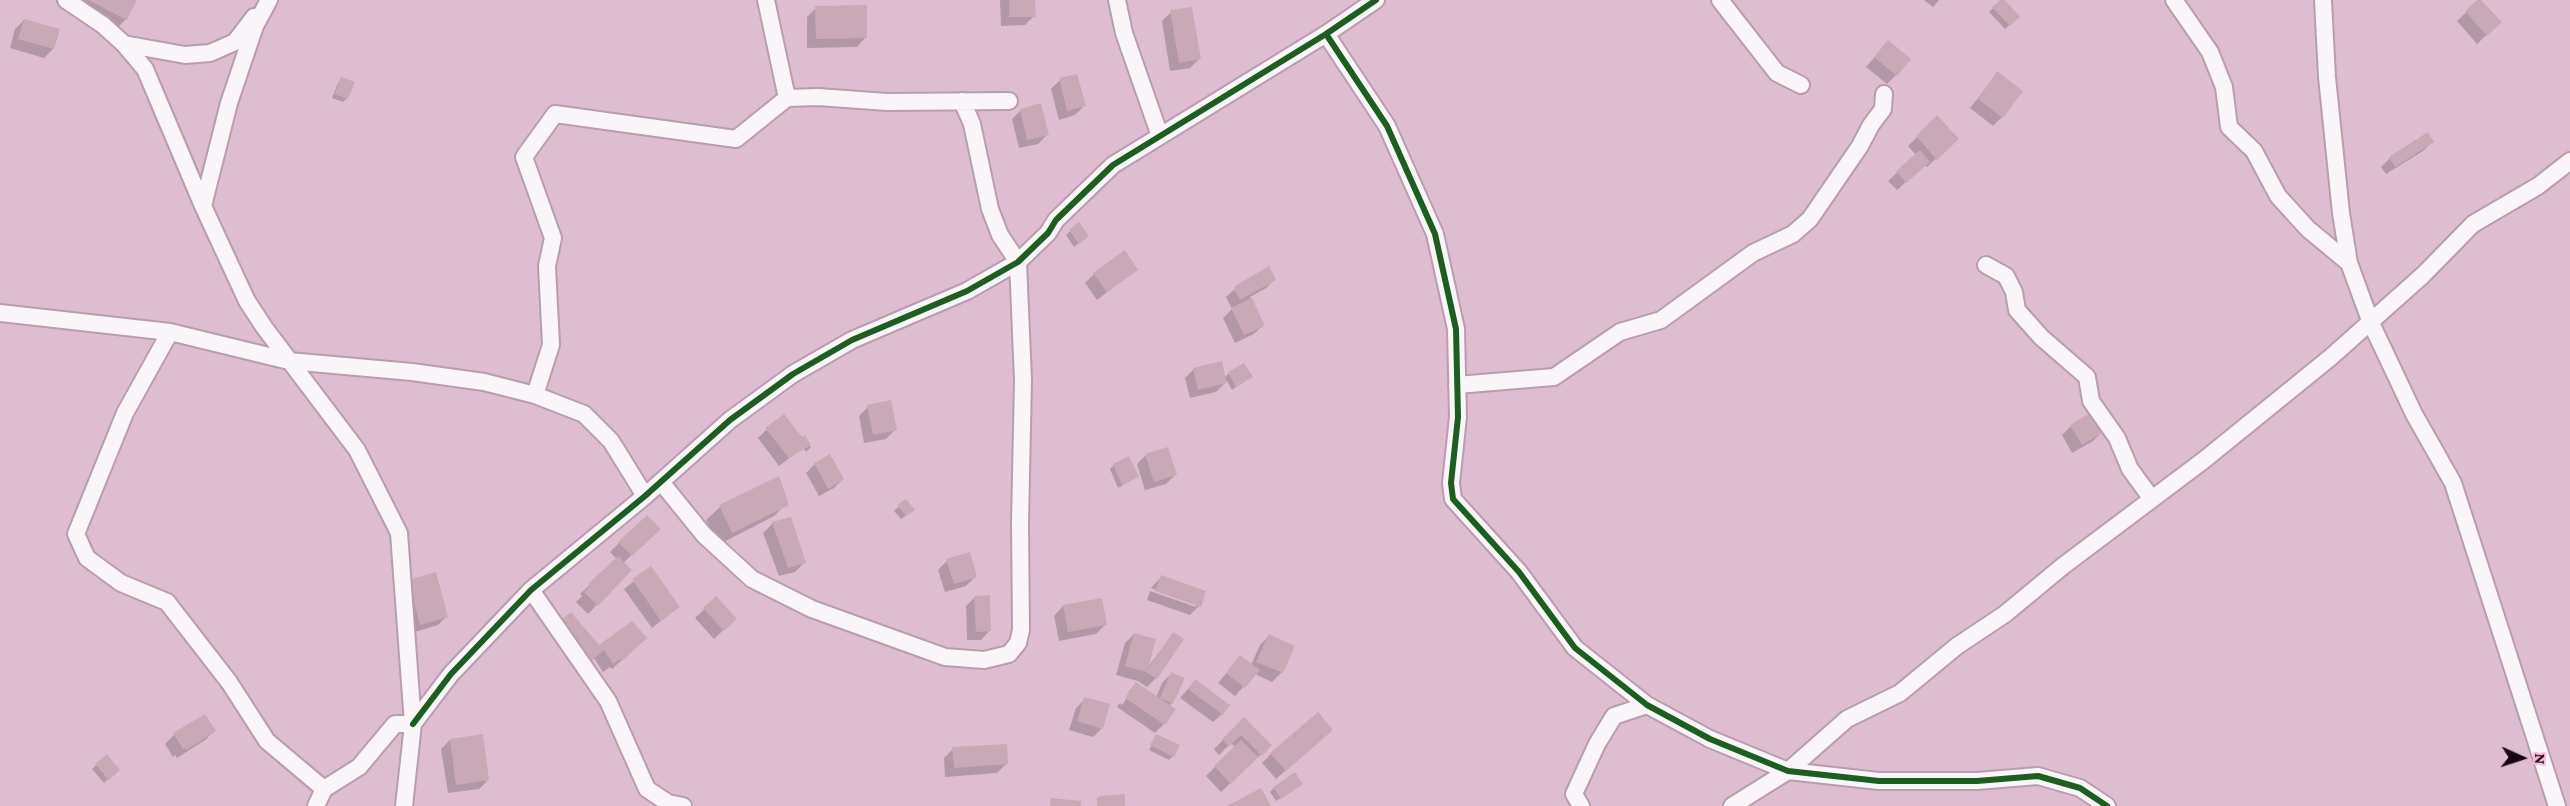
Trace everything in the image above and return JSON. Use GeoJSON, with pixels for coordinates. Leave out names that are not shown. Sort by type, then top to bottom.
{"type":"FeatureCollection","features":[{"type":"Feature","properties":{"kind":"street"},"geometry":{"type":"LineString","coordinates":[[66,0],[124,44],[145,69],[203,206],[247,301],[289,361],[357,450],[399,532],[413,724],[404,806]]}},
{"type":"Feature","properties":{"kind":"street"},"geometry":{"type":"LineString","coordinates":[[124,44],[185,55],[210,53],[235,42],[268,0]]}},
{"type":"Feature","properties":{"kind":"street"},"geometry":{"type":"LineString","coordinates":[[203,206],[229,103],[255,26],[268,0]]}},
{"type":"Feature","properties":{"kind":"street"},"geometry":{"type":"LineString","coordinates":[[766,0],[787,98]]}},
{"type":"Feature","properties":{"kind":"street"},"geometry":{"type":"LineString","coordinates":[[1118,0],[1124,33],[1160,136]]}},
{"type":"Feature","properties":{"kind":"street"},"geometry":{"type":"LineString","coordinates":[[413,724],[451,674],[531,590],[645,496],[730,420],[793,374],[852,340],[967,291],[1018,262],[1048,233],[1056,220],[1113,165],[1326,34],[1376,0]]}},
{"type":"Feature","properties":{"kind":"street"},"geometry":{"type":"LineString","coordinates":[[1720,0],[1777,73],[1801,85]]}},
{"type":"Feature","properties":{"kind":"street"},"geometry":{"type":"LineString","coordinates":[[2174,0],[2211,52],[2224,87],[2229,127],[2254,151],[2278,196],[2308,229],[2349,263]]}},
{"type":"Feature","properties":{"kind":"street"},"geometry":{"type":"LineString","coordinates":[[2323,0],[2327,77],[2341,213],[2349,263],[2371,323],[2414,414],[2453,483],[2557,806]]}},
{"type":"Feature","properties":{"kind":"street"},"geometry":{"type":"LineString","coordinates":[[1326,34],[1387,126],[1435,234],[1456,329],[1458,417],[1451,483],[1453,499],[1519,572],[1575,648],[1647,705],[1710,739],[1788,771],[1879,781],[1977,781],[2038,776],[2080,789],[2107,806]]}},
{"type":"Feature","properties":{"kind":"street"},"geometry":{"type":"LineString","coordinates":[[1457,385],[1554,378],[1620,332],[1661,320],[1753,253],[1793,234],[1810,219],[1860,146],[1871,124],[1883,109],[1884,94]]}},
{"type":"Feature","properties":{"kind":"street"},"geometry":{"type":"LineString","coordinates":[[535,395],[551,345],[547,266],[553,238],[524,157],[555,114],[736,139],[787,98],[818,97],[878,102],[990,103],[1009,101]]}},
{"type":"Feature","properties":{"kind":"street"},"geometry":{"type":"LineString","coordinates":[[661,482],[704,535],[752,579],[812,609],[945,657],[984,660],[1009,654],[1018,643],[1022,630],[1020,524],[1023,380],[1018,262],[1000,235],[990,209],[972,124],[962,101]]}},
{"type":"Feature","properties":{"kind":"street"},"geometry":{"type":"LineString","coordinates":[[1732,806],[1788,771],[1847,719],[1900,693],[1957,646],[2005,614],[2063,566],[2204,460],[2371,323],[2473,224],[2538,186],[2570,161]]}},
{"type":"Feature","properties":{"kind":"street"},"geometry":{"type":"LineString","coordinates":[[1986,265],[2006,276],[2014,292],[2017,310],[2041,338],[2087,377],[2091,401],[2117,438],[2130,469],[2152,499]]}},
{"type":"Feature","properties":{"kind":"street"},"geometry":{"type":"LineString","coordinates":[[0,314],[170,332],[289,361],[473,380],[535,395],[584,414],[611,441],[645,496]]}},
{"type":"Feature","properties":{"kind":"street"},"geometry":{"type":"LineString","coordinates":[[170,332],[125,413],[76,534],[87,558],[121,583],[167,602],[229,682],[267,741],[324,789]]}},
{"type":"Feature","properties":{"kind":"street"},"geometry":{"type":"LineString","coordinates":[[531,590],[608,701],[647,789],[668,803],[683,806]]}},
{"type":"Feature","properties":{"kind":"street"},"geometry":{"type":"LineString","coordinates":[[1581,806],[1574,794],[1597,744],[1614,716],[1647,705]]}},
{"type":"Feature","properties":{"kind":"street"},"geometry":{"type":"LineString","coordinates":[[316,806],[324,789],[359,767],[395,724],[413,724]]}},
{"type":"Feature","properties":{"kind":"building"},"geometry":{"type":"Polygon","coordinates":[[[88,0],[137,0],[127,20],[88,0]]]}},
{"type":"Feature","properties":{"kind":"building"},"geometry":{"type":"Polygon","coordinates":[[[1009,0],[1035,0],[1036,17],[1009,17],[1009,0]]]}},
{"type":"Feature","properties":{"kind":"building"},"geometry":{"type":"Polygon","coordinates":[[[2000,0],[2005,0],[2020,17],[2010,26],[1992,7],[2000,0]]]}},
{"type":"Feature","properties":{"kind":"building"},"geometry":{"type":"Polygon","coordinates":[[[2477,0],[2481,0],[2502,22],[2487,36],[2465,11],[2477,0]]]}},
{"type":"Feature","properties":{"kind":"building"},"geometry":{"type":"Polygon","coordinates":[[[867,5],[867,38],[816,39],[815,6],[867,5]]]}},
{"type":"Feature","properties":{"kind":"building"},"geometry":{"type":"Polygon","coordinates":[[[1192,7],[1201,59],[1179,63],[1170,10],[1192,7]]]}},
{"type":"Feature","properties":{"kind":"building"},"geometry":{"type":"Polygon","coordinates":[[[24,19],[60,29],[54,49],[18,39],[24,19]]]}},
{"type":"Feature","properties":{"kind":"building"},"geometry":{"type":"Polygon","coordinates":[[[1888,40],[1911,59],[1897,76],[1874,57],[1888,40]]]}},
{"type":"Feature","properties":{"kind":"building"},"geometry":{"type":"Polygon","coordinates":[[[1997,71],[2023,91],[2003,118],[1978,99],[1997,71]]]}},
{"type":"Feature","properties":{"kind":"building"},"geometry":{"type":"Polygon","coordinates":[[[1077,74],[1086,106],[1067,111],[1059,78],[1077,74]]]}},
{"type":"Feature","properties":{"kind":"building"},"geometry":{"type":"Polygon","coordinates":[[[341,77],[355,82],[348,99],[335,94],[341,77]]]}},
{"type":"Feature","properties":{"kind":"building"},"geometry":{"type":"Polygon","coordinates":[[[1041,103],[1049,135],[1027,140],[1020,109],[1041,103]]]}},
{"type":"Feature","properties":{"kind":"building"},"geometry":{"type":"Polygon","coordinates":[[[1937,115],[1959,139],[1937,160],[1916,136],[1937,115]]]}},
{"type":"Feature","properties":{"kind":"building"},"geometry":{"type":"Polygon","coordinates":[[[2428,132],[2434,142],[2395,167],[2389,157],[2428,132]]]}},
{"type":"Feature","properties":{"kind":"building"},"geometry":{"type":"Polygon","coordinates":[[[1920,150],[1930,162],[1906,183],[1896,171],[1920,150]]]}},
{"type":"Feature","properties":{"kind":"building"},"geometry":{"type":"Polygon","coordinates":[[[1079,222],[1089,236],[1079,244],[1069,230],[1079,222]]]}},
{"type":"Feature","properties":{"kind":"building"},"geometry":{"type":"Polygon","coordinates":[[[1125,250],[1138,270],[1107,292],[1093,273],[1125,250]]]}},
{"type":"Feature","properties":{"kind":"building"},"geometry":{"type":"Polygon","coordinates":[[[1269,266],[1276,280],[1240,300],[1234,289],[1235,286],[1269,266]]]}},
{"type":"Feature","properties":{"kind":"building"},"geometry":{"type":"Polygon","coordinates":[[[1252,298],[1265,326],[1244,335],[1231,308],[1252,298]]]}},
{"type":"Feature","properties":{"kind":"building"},"geometry":{"type":"Polygon","coordinates":[[[1222,361],[1227,383],[1198,390],[1193,368],[1222,361]]]}},
{"type":"Feature","properties":{"kind":"building"},"geometry":{"type":"Polygon","coordinates":[[[1244,363],[1253,377],[1236,387],[1228,372],[1244,363]]]}},
{"type":"Feature","properties":{"kind":"building"},"geometry":{"type":"Polygon","coordinates":[[[891,400],[897,430],[873,435],[867,405],[891,400]]]}},
{"type":"Feature","properties":{"kind":"building"},"geometry":{"type":"Polygon","coordinates":[[[2092,412],[2104,432],[2082,445],[2070,425],[2092,412]]]}},
{"type":"Feature","properties":{"kind":"building"},"geometry":{"type":"Polygon","coordinates":[[[784,414],[802,437],[805,435],[811,445],[789,458],[765,428],[784,414]]]}},
{"type":"Feature","properties":{"kind":"building"},"geometry":{"type":"Polygon","coordinates":[[[1168,447],[1177,475],[1154,482],[1145,454],[1168,447]]]}},
{"type":"Feature","properties":{"kind":"building"},"geometry":{"type":"Polygon","coordinates":[[[830,454],[844,479],[828,489],[814,463],[830,454]]]}},
{"type":"Feature","properties":{"kind":"building"},"geometry":{"type":"Polygon","coordinates":[[[1129,456],[1139,477],[1122,485],[1113,464],[1129,456]]]}},
{"type":"Feature","properties":{"kind":"building"},"geometry":{"type":"Polygon","coordinates":[[[779,476],[789,505],[732,533],[719,505],[779,476]]]}},
{"type":"Feature","properties":{"kind":"building"},"geometry":{"type":"Polygon","coordinates":[[[906,499],[915,510],[906,516],[897,505],[906,499]]]}},
{"type":"Feature","properties":{"kind":"building"},"geometry":{"type":"Polygon","coordinates":[[[647,515],[661,529],[632,556],[618,542],[647,515]]]}},
{"type":"Feature","properties":{"kind":"building"},"geometry":{"type":"Polygon","coordinates":[[[791,517],[806,563],[788,568],[772,522],[791,517]]]}},
{"type":"Feature","properties":{"kind":"building"},"geometry":{"type":"Polygon","coordinates":[[[970,552],[977,577],[954,584],[946,559],[970,552]]]}},
{"type":"Feature","properties":{"kind":"building"},"geometry":{"type":"Polygon","coordinates":[[[618,556],[632,570],[598,606],[584,592],[590,586],[588,584],[618,556]]]}},
{"type":"Feature","properties":{"kind":"building"},"geometry":{"type":"Polygon","coordinates":[[[651,566],[680,607],[661,621],[632,579],[651,566]]]}},
{"type":"Feature","properties":{"kind":"building"},"geometry":{"type":"Polygon","coordinates":[[[436,572],[448,617],[420,625],[408,580],[436,572]]]}},
{"type":"Feature","properties":{"kind":"building"},"geometry":{"type":"Polygon","coordinates":[[[1161,575],[1206,591],[1201,607],[1155,591],[1161,575]]]}},
{"type":"Feature","properties":{"kind":"building"},"geometry":{"type":"Polygon","coordinates":[[[990,595],[991,631],[976,632],[974,596],[990,595]]]}},
{"type":"Feature","properties":{"kind":"building"},"geometry":{"type":"Polygon","coordinates":[[[716,596],[737,619],[724,631],[703,608],[716,596]]]}},
{"type":"Feature","properties":{"kind":"building"},"geometry":{"type":"Polygon","coordinates":[[[1102,598],[1107,625],[1068,632],[1063,605],[1102,598]]]}},
{"type":"Feature","properties":{"kind":"building"},"geometry":{"type":"Polygon","coordinates":[[[571,612],[599,645],[632,621],[647,638],[622,661],[620,659],[613,664],[604,650],[591,661],[557,623],[571,612]]]}},
{"type":"Feature","properties":{"kind":"building"},"geometry":{"type":"Polygon","coordinates":[[[1173,632],[1184,639],[1157,679],[1146,672],[1125,666],[1134,633],[1156,639],[1148,669],[1173,632]]]}},
{"type":"Feature","properties":{"kind":"building"},"geometry":{"type":"Polygon","coordinates":[[[1269,634],[1295,646],[1283,673],[1256,662],[1269,634]]]}},
{"type":"Feature","properties":{"kind":"building"},"geometry":{"type":"Polygon","coordinates":[[[1240,655],[1260,670],[1245,688],[1226,673],[1240,655]]]}},
{"type":"Feature","properties":{"kind":"building"},"geometry":{"type":"Polygon","coordinates":[[[1171,672],[1185,678],[1173,704],[1160,698],[1171,672]]]}},
{"type":"Feature","properties":{"kind":"building"},"geometry":{"type":"Polygon","coordinates":[[[1195,679],[1230,705],[1223,715],[1188,689],[1195,679]]]}},
{"type":"Feature","properties":{"kind":"building"},"geometry":{"type":"Polygon","coordinates":[[[1136,682],[1176,709],[1165,725],[1125,698],[1136,682]]]}},
{"type":"Feature","properties":{"kind":"building"},"geometry":{"type":"Polygon","coordinates":[[[1084,697],[1110,704],[1103,729],[1077,721],[1084,697]]]}},
{"type":"Feature","properties":{"kind":"building"},"geometry":{"type":"Polygon","coordinates":[[[1318,712],[1333,730],[1286,771],[1270,753],[1318,712]]]}},
{"type":"Feature","properties":{"kind":"building"},"geometry":{"type":"Polygon","coordinates":[[[205,714],[216,731],[186,750],[183,749],[173,733],[205,714]]]}},
{"type":"Feature","properties":{"kind":"building"},"geometry":{"type":"Polygon","coordinates":[[[1244,717],[1272,745],[1262,756],[1241,735],[1229,747],[1222,739],[1244,717]]]}},
{"type":"Feature","properties":{"kind":"building"},"geometry":{"type":"Polygon","coordinates":[[[483,734],[489,780],[456,785],[450,739],[483,734]]]}},
{"type":"Feature","properties":{"kind":"building"},"geometry":{"type":"Polygon","coordinates":[[[1156,734],[1180,745],[1174,757],[1150,745],[1156,734]]]}},
{"type":"Feature","properties":{"kind":"building"},"geometry":{"type":"Polygon","coordinates":[[[1241,740],[1258,757],[1231,784],[1214,766],[1241,740]]]}},
{"type":"Feature","properties":{"kind":"building"},"geometry":{"type":"Polygon","coordinates":[[[1007,744],[1008,764],[954,768],[952,747],[1007,744]]]}},
{"type":"Feature","properties":{"kind":"building"},"geometry":{"type":"Polygon","coordinates":[[[107,754],[120,770],[109,780],[95,764],[107,754]]]}},
{"type":"Feature","properties":{"kind":"building"},"geometry":{"type":"Polygon","coordinates":[[[1295,772],[1303,784],[1281,799],[1273,787],[1295,772]]]}},
{"type":"Feature","properties":{"kind":"building"},"geometry":{"type":"Polygon","coordinates":[[[1261,788],[1271,806],[1227,806],[1261,788]]]}},
{"type":"Feature","properties":{"kind":"building"},"geometry":{"type":"Polygon","coordinates":[[[1125,794],[1125,806],[1097,806],[1097,798],[1100,796],[1125,794]]]}},
{"type":"Feature","properties":{"kind":"building"},"geometry":{"type":"Polygon","coordinates":[[[1051,798],[1081,801],[1081,806],[1050,806],[1051,798]]]}},
{"type":"Feature","properties":{"kind":"cycle path"},"geometry":{"type":"LineString","coordinates":[[413,724],[451,674],[531,590],[645,496],[730,420],[793,374],[852,340],[967,291],[1018,262],[1048,233],[1056,220],[1113,165],[1326,34],[1376,0]]}},
{"type":"Feature","properties":{"kind":"cycle path"},"geometry":{"type":"LineString","coordinates":[[1326,34],[1387,126],[1435,234],[1456,329],[1458,417],[1451,483],[1453,499],[1519,572],[1575,648],[1647,705],[1710,739],[1788,771],[1879,781],[1977,781],[2038,776],[2080,788],[2107,806]]}}]}
